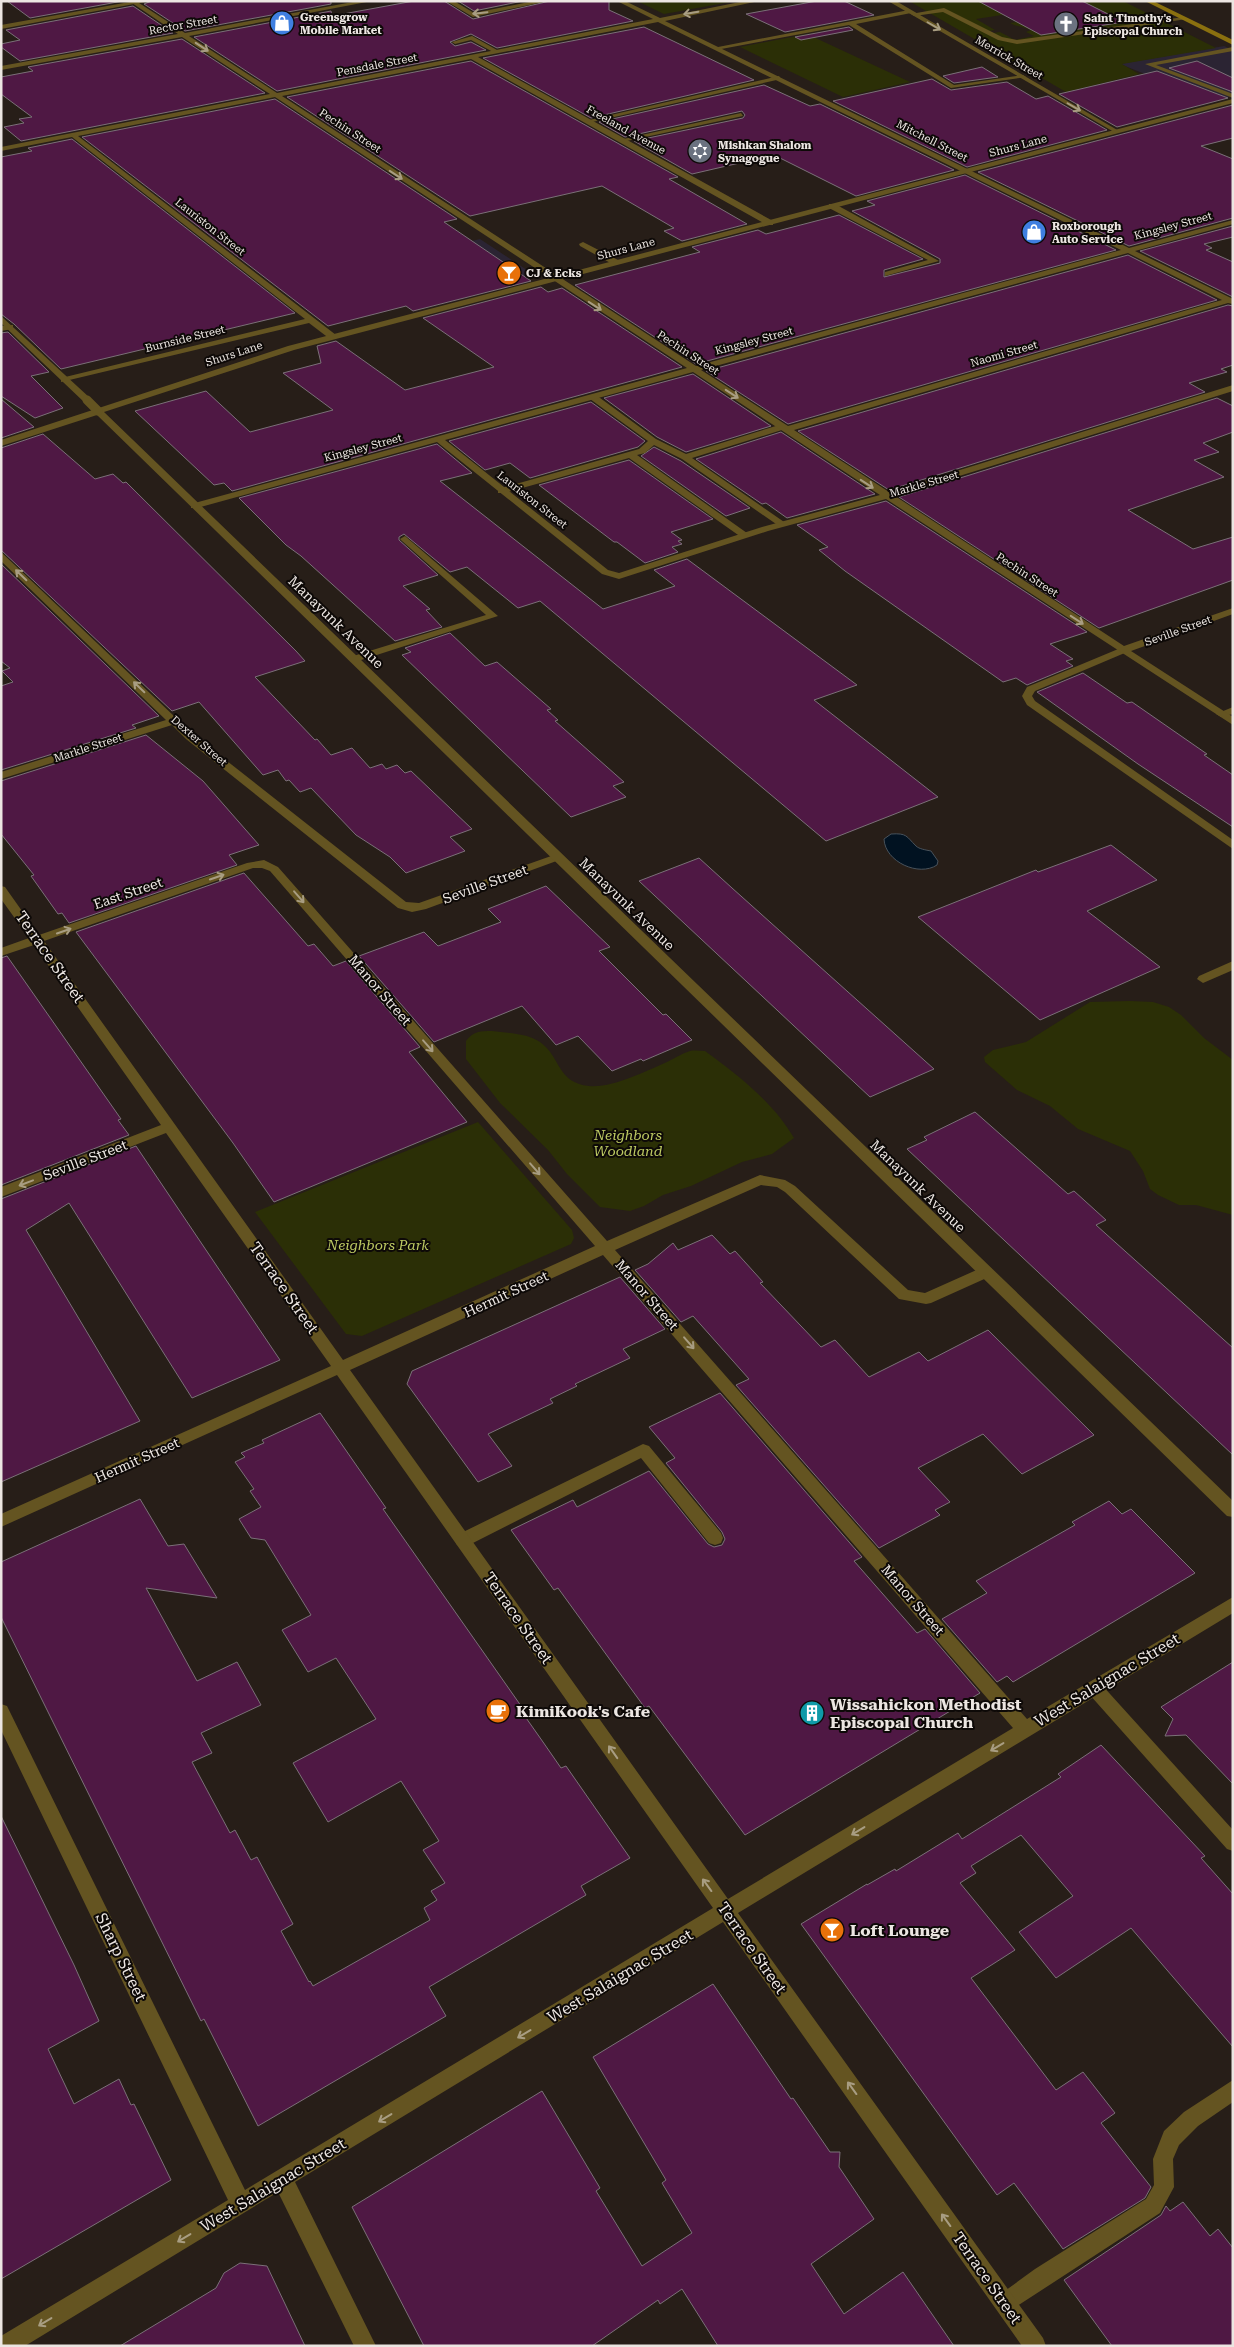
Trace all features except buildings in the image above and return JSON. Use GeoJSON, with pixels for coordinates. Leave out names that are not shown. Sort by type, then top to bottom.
{"type":"FeatureCollection","features":[{"type":"Feature","properties":{"kind":"main road"},"geometry":{"type":"LineString","coordinates":[[1148,1],[1233,43]]}},
{"type":"Feature","properties":{"kind":"street"},"geometry":{"type":"LineString","coordinates":[[1,27],[147,1]]}},
{"type":"Feature","properties":{"kind":"street","name":"Rector Street"},"geometry":{"type":"LineString","coordinates":[[1,68],[368,1]]}},
{"type":"Feature","properties":{"kind":"street"},"geometry":{"type":"LineString","coordinates":[[449,1],[473,15],[545,1]]}},
{"type":"Feature","properties":{"kind":"street","name":"Mitchell Street"},"geometry":{"type":"LineString","coordinates":[[620,1],[1231,301]]}},
{"type":"Feature","properties":{"kind":"street","name":"Pensdale Street"},"geometry":{"type":"LineString","coordinates":[[1,149],[756,1]]}},
{"type":"Feature","properties":{"kind":"street","name":"Merrick Street"},"geometry":{"type":"LineString","coordinates":[[891,1],[1116,132]]}},
{"type":"Feature","properties":{"kind":"street","name":"Pechin Street"},"geometry":{"type":"LineString","coordinates":[[133,2],[1233,722]]}},
{"type":"Feature","properties":{"kind":"street"},"geometry":{"type":"LineString","coordinates":[[716,48],[850,23],[911,13],[944,10],[1000,39],[1018,42],[1184,19]]}},
{"type":"Feature","properties":{"kind":"street"},"geometry":{"type":"LineString","coordinates":[[850,23],[953,88],[1023,77]]}},
{"type":"Feature","properties":{"kind":"street"},"geometry":{"type":"LineString","coordinates":[[455,42],[472,38],[496,51]]}},
{"type":"Feature","properties":{"kind":"street"},"geometry":{"type":"LineString","coordinates":[[1233,48],[1148,64],[1233,96]]}},
{"type":"Feature","properties":{"kind":"street","name":"Freeland Avenue"},"geometry":{"type":"LineString","coordinates":[[471,56],[770,223]]}},
{"type":"Feature","properties":{"kind":"street"},"geometry":{"type":"LineString","coordinates":[[588,121],[779,78]]}},
{"type":"Feature","properties":{"kind":"street","name":"Shurs Lane"},"geometry":{"type":"LineString","coordinates":[[1,443],[242,363],[333,337],[1233,101]]}},
{"type":"Feature","properties":{"kind":"street"},"geometry":{"type":"LineString","coordinates":[[622,140],[741,115]]}},
{"type":"Feature","properties":{"kind":"street","name":"Lauriston Street"},"geometry":{"type":"LineString","coordinates":[[73,135],[333,337]]}},
{"type":"Feature","properties":{"kind":"street"},"geometry":{"type":"LineString","coordinates":[[832,206],[935,261],[888,274]]}},
{"type":"Feature","properties":{"kind":"street","name":"Kingsley Street"},"geometry":{"type":"LineString","coordinates":[[194,506],[1233,222]]}},
{"type":"Feature","properties":{"kind":"street"},"geometry":{"type":"LineString","coordinates":[[583,244],[617,263]]}},
{"type":"Feature","properties":{"kind":"street","name":"Naomi Street"},"geometry":{"type":"LineString","coordinates":[[684,457],[1231,301]]}},
{"type":"Feature","properties":{"kind":"street","name":"Manayunk Avenue"},"geometry":{"type":"LineString","coordinates":[[1,318],[1233,1511]]}},
{"type":"Feature","properties":{"kind":"street","name":"Burnside Street"},"geometry":{"type":"LineString","coordinates":[[64,380],[310,320]]}},
{"type":"Feature","properties":{"kind":"street"},"geometry":{"type":"LineString","coordinates":[[1,330],[10,327]]}},
{"type":"Feature","properties":{"kind":"street","name":"Markle Street"},"geometry":{"type":"LineString","coordinates":[[614,576],[643,569],[744,535],[885,496],[1233,388]]}},
{"type":"Feature","properties":{"kind":"street"},"geometry":{"type":"LineString","coordinates":[[593,397],[652,441],[684,457],[782,524]]}},
{"type":"Feature","properties":{"kind":"street","name":"Lauriston Street"},"geometry":{"type":"LineString","coordinates":[[438,439],[605,572],[614,576]]}},
{"type":"Feature","properties":{"kind":"street"},"geometry":{"type":"LineString","coordinates":[[501,491],[642,451],[652,441]]}},
{"type":"Feature","properties":{"kind":"street"},"geometry":{"type":"LineString","coordinates":[[630,454],[744,535]]}},
{"type":"Feature","properties":{"kind":"street"},"geometry":{"type":"LineString","coordinates":[[354,659],[493,616],[405,538]]}},
{"type":"Feature","properties":{"kind":"street","name":"Dexter Street"},"geometry":{"type":"LineString","coordinates":[[1,555],[190,737],[402,905],[412,908]]}},
{"type":"Feature","properties":{"kind":"street","name":"Seville Street"},"geometry":{"type":"LineString","coordinates":[[1233,611],[1123,650],[1031,689],[1027,696],[1031,703],[1233,846]]}},
{"type":"Feature","properties":{"kind":"street"},"geometry":{"type":"LineString","coordinates":[[1221,714],[1233,710]]}},
{"type":"Feature","properties":{"kind":"street","name":"Markle Street"},"geometry":{"type":"LineString","coordinates":[[1,776],[174,721]]}},
{"type":"Feature","properties":{"kind":"street","name":"Seville Street"},"geometry":{"type":"LineString","coordinates":[[412,908],[558,857]]}},
{"type":"Feature","properties":{"kind":"street","name":"East Street"},"geometry":{"type":"LineString","coordinates":[[1,952],[251,865],[264,864]]}},
{"type":"Feature","properties":{"kind":"street","name":"Manor Street"},"geometry":{"type":"LineString","coordinates":[[264,864],[274,869],[1026,1730]]}},
{"type":"Feature","properties":{"kind":"street","name":"Terrace Street"},"geometry":{"type":"LineString","coordinates":[[1,890],[1036,2346]]}},
{"type":"Feature","properties":{"kind":"street"},"geometry":{"type":"LineString","coordinates":[[1203,979],[1233,966]]}},
{"type":"Feature","properties":{"kind":"street","name":"Seville Street"},"geometry":{"type":"LineString","coordinates":[[1,1192],[169,1127]]}},
{"type":"Feature","properties":{"kind":"street","name":"Hermit Street"},"geometry":{"type":"LineString","coordinates":[[1,1521],[752,1183],[770,1180],[790,1189],[904,1295],[926,1299],[986,1272]]}},
{"type":"Feature","properties":{"kind":"street"},"geometry":{"type":"LineString","coordinates":[[463,1540],[643,1450],[714,1538]]}},
{"type":"Feature","properties":{"kind":"street","name":"West Salaignac Street"},"geometry":{"type":"LineString","coordinates":[[5,2346],[283,2180],[1233,1604]]}},
{"type":"Feature","properties":{"kind":"street"},"geometry":{"type":"LineString","coordinates":[[1095,1689],[1233,1843]]}},
{"type":"Feature","properties":{"kind":"street","name":"Sharp Street"},"geometry":{"type":"LineString","coordinates":[[1,1710],[241,2204]]}},
{"type":"Feature","properties":{"kind":"street"},"geometry":{"type":"LineString","coordinates":[[1006,2303],[1042,2276],[1153,2206],[1164,2187],[1163,2159],[1171,2138],[1191,2119],[1233,2090]]}},
{"type":"Feature","properties":{"kind":"street"},"geometry":{"type":"LineString","coordinates":[[283,2180],[365,2346]]}},
{"type":"Feature","properties":{"kind":"shaded area"},"geometry":{"type":"Polygon","coordinates":[[[1224,46],[1233,50],[1233,96],[1212,101],[1120,64],[1224,46]]]}},
{"type":"Feature","properties":{"kind":"shaded area"},"geometry":{"type":"Polygon","coordinates":[[[480,239],[533,274],[533,277],[528,280],[451,246],[480,239]]]}},
{"type":"Feature","properties":{"kind":"green space"},"geometry":{"type":"Polygon","coordinates":[[[637,1],[736,1],[664,14],[637,1]]]}},
{"type":"Feature","properties":{"kind":"green space"},"geometry":{"type":"Polygon","coordinates":[[[909,1],[1123,1],[1216,48],[1122,64],[1139,74],[1066,92],[909,1]],[[1015,13],[976,19],[995,30],[989,31],[993,33],[1000,32],[1015,40],[1034,36],[1026,32],[1031,30],[1010,23],[1029,20],[1091,27],[1121,21],[1116,18],[1117,16],[1107,14],[1015,13]]]}},
{"type":"Feature","properties":{"kind":"green space"},"geometry":{"type":"Polygon","coordinates":[[[807,34],[910,82],[843,97],[740,47],[807,34]]]}},
{"type":"Feature","properties":{"kind":"green space"},"geometry":{"type":"Polygon","coordinates":[[[1090,1002],[1153,1002],[1169,1007],[1181,1015],[1204,1038],[1233,1060],[1233,1215],[1196,1205],[1179,1205],[1158,1195],[1150,1189],[1143,1171],[1130,1151],[1078,1129],[1050,1106],[1017,1090],[985,1062],[984,1057],[993,1050],[1026,1042],[1090,1002]]]}},
{"type":"Feature","properties":{"kind":"green space","name":"Neighbors Woodland"},"geometry":{"type":"Polygon","coordinates":[[[492,1031],[517,1034],[535,1039],[547,1048],[565,1075],[579,1084],[589,1086],[608,1085],[618,1082],[687,1052],[705,1051],[766,1101],[794,1138],[772,1154],[742,1162],[691,1186],[663,1195],[644,1206],[630,1211],[600,1207],[567,1174],[548,1150],[500,1103],[466,1059],[466,1041],[471,1035],[477,1032],[492,1031]]]}},
{"type":"Feature","properties":{"kind":"green space","name":"Neighbors Park"},"geometry":{"type":"Polygon","coordinates":[[[478,1122],[572,1230],[574,1238],[571,1244],[362,1336],[346,1334],[255,1212],[478,1122]]]}},
{"type":"Feature","properties":{"kind":"water"},"geometry":{"type":"Polygon","coordinates":[[[891,834],[903,835],[917,847],[931,851],[938,861],[937,865],[921,869],[904,865],[896,860],[886,847],[884,839],[891,834]]]}},
{"type":"Feature","properties":{"kind":"place","name":"Greensgrow Mobile Market"},"geometry":{"type":"Point","coordinates":[282,23]}},
{"type":"Feature","properties":{"kind":"place","name":"Saint Timothy's Episcopal Church"},"geometry":{"type":"Point","coordinates":[1066,24]}},
{"type":"Feature","properties":{"kind":"place","name":"Mishkan Shalom Synagogue"},"geometry":{"type":"Point","coordinates":[700,151]}},
{"type":"Feature","properties":{"kind":"place","name":"Roxborough Auto Service"},"geometry":{"type":"Point","coordinates":[1034,232]}},
{"type":"Feature","properties":{"kind":"place","name":"CJ & Ecks"},"geometry":{"type":"Point","coordinates":[509,273]}},
{"type":"Feature","properties":{"kind":"place","name":"KimiKook's Cafe"},"geometry":{"type":"Point","coordinates":[498,1711]}},
{"type":"Feature","properties":{"kind":"place","name":"Wissahickon Methodist Episcopal Church"},"geometry":{"type":"Point","coordinates":[812,1713]}},
{"type":"Feature","properties":{"kind":"place","name":"Loft Lounge"},"geometry":{"type":"Point","coordinates":[832,1930]}}]}
